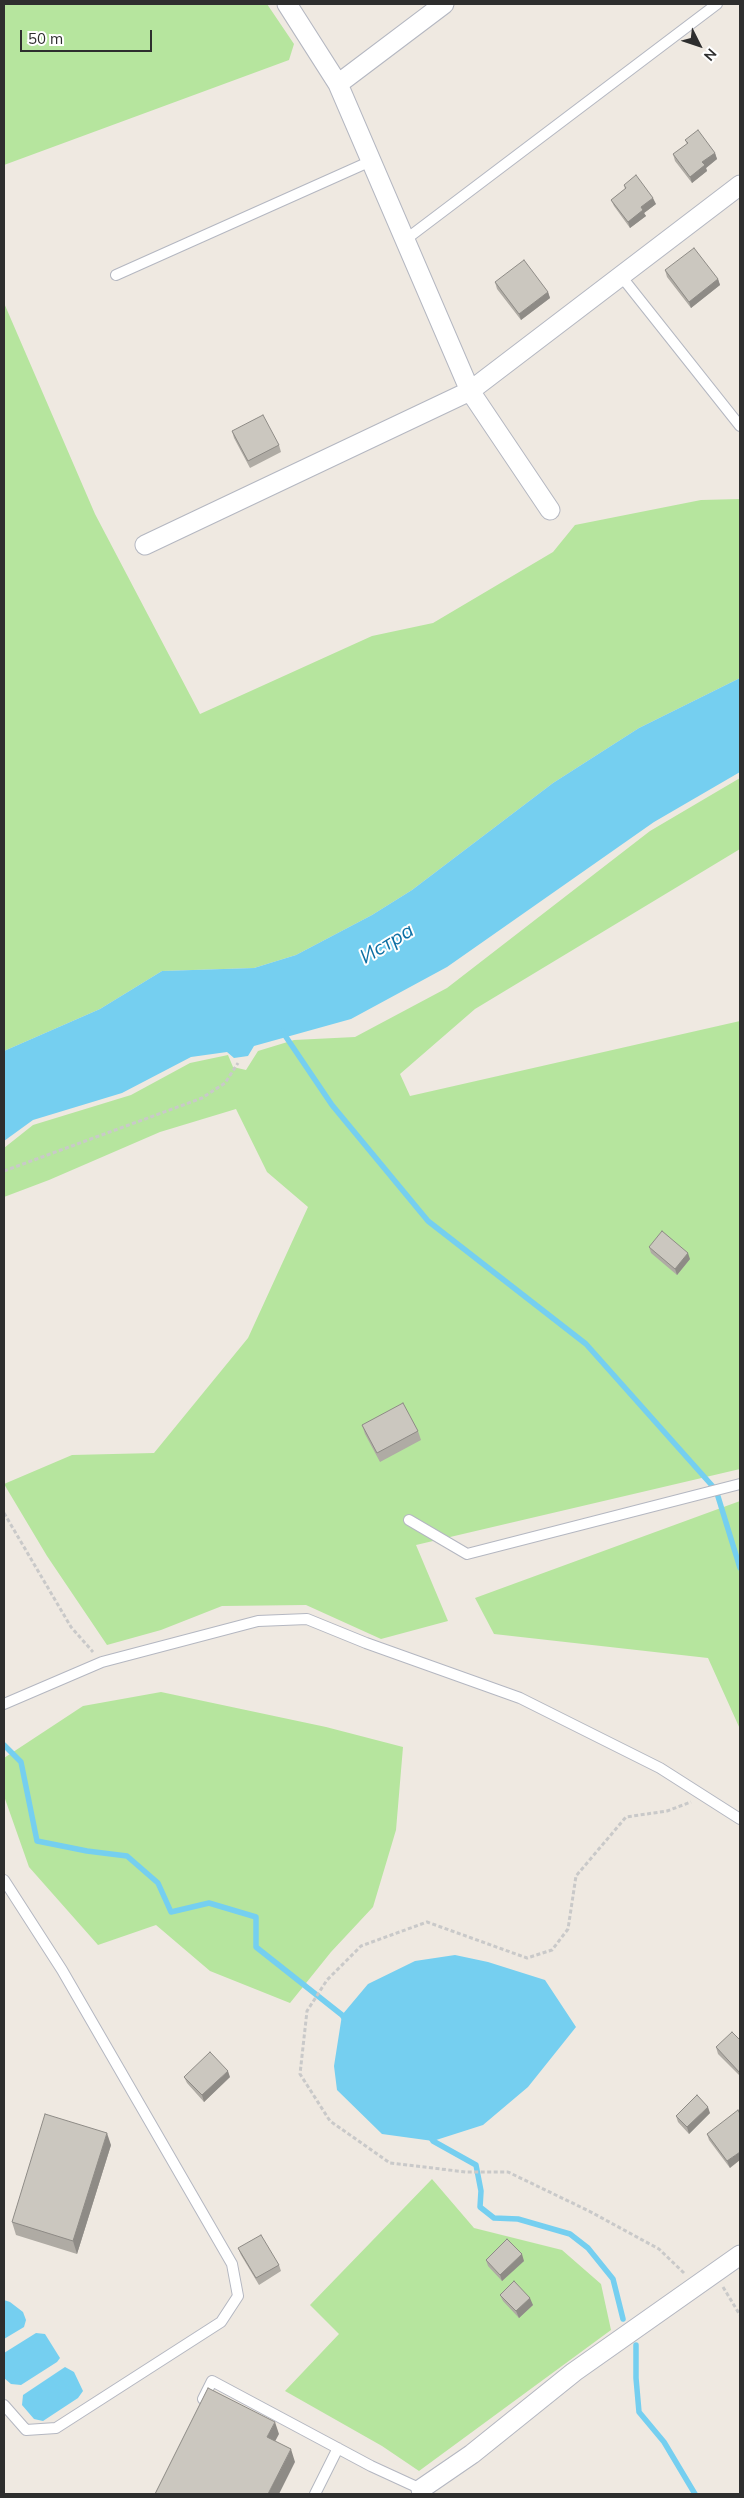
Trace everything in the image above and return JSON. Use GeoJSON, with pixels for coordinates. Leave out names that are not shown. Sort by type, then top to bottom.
{"type":"FeatureCollection","features":[{"type":"Feature","properties":{"kind":"street"},"geometry":{"type":"LineString","coordinates":[[287,4],[338,84],[470,391],[550,510]]}},
{"type":"Feature","properties":{"kind":"street"},"geometry":{"type":"LineString","coordinates":[[338,84],[444,4]]}},
{"type":"Feature","properties":{"kind":"street"},"geometry":{"type":"LineString","coordinates":[[145,545],[470,391],[740,185]]}},
{"type":"Feature","properties":{"kind":"street"},"geometry":{"type":"LineString","coordinates":[[422,2491],[472,2454],[574,2372],[740,2255]]}},
{"type":"Feature","properties":{"kind":"lane"},"geometry":{"type":"LineString","coordinates":[[405,240],[716,4]]}},
{"type":"Feature","properties":{"kind":"lane"},"geometry":{"type":"LineString","coordinates":[[116,275],[371,161]]}},
{"type":"Feature","properties":{"kind":"lane"},"geometry":{"type":"LineString","coordinates":[[621,276],[740,426]]}},
{"type":"Feature","properties":{"kind":"lane"},"geometry":{"type":"LineString","coordinates":[[409,1520],[467,1554],[740,1484]]}},
{"type":"Feature","properties":{"kind":"lane"},"geometry":{"type":"LineString","coordinates":[[4,1704],[102,1662],[258,1621],[308,1619],[366,1643],[520,1698],[660,1768],[740,1819]]}},
{"type":"Feature","properties":{"kind":"lane"},"geometry":{"type":"LineString","coordinates":[[4,1880],[62,1970],[232,2264],[238,2296],[222,2322],[56,2428],[26,2430],[4,2405]]}},
{"type":"Feature","properties":{"kind":"lane"},"geometry":{"type":"LineString","coordinates":[[199,2407],[212,2381],[422,2491]]}},
{"type":"Feature","properties":{"kind":"lane"},"geometry":{"type":"LineString","coordinates":[[315,2494],[338,2448]]}},
{"type":"Feature","properties":{"kind":"path"},"geometry":{"type":"LineString","coordinates":[[4,1172],[202,1098],[225,1083],[238,1063]]}},
{"type":"Feature","properties":{"kind":"path"},"geometry":{"type":"LineString","coordinates":[[4,1513],[71,1627],[102,1662]]}},
{"type":"Feature","properties":{"kind":"path"},"geometry":{"type":"LineString","coordinates":[[698,2286],[659,2249],[589,2211],[508,2172],[466,2172],[390,2163],[330,2121],[300,2074],[307,2011],[327,1980],[361,1946],[427,1922],[527,1958],[552,1950],[568,1929],[576,1876],[626,1817],[667,1810],[706,1797]]}},
{"type":"Feature","properties":{"kind":"path"},"geometry":{"type":"LineString","coordinates":[[715,2274],[740,2315]]}},
{"type":"Feature","properties":{"kind":"green space"},"geometry":{"type":"Polygon","coordinates":[[[4,4],[267,4],[294,44],[289,60],[4,165],[4,4]]]}},
{"type":"Feature","properties":{"kind":"green space"},"geometry":{"type":"Polygon","coordinates":[[[4,303],[95,514],[200,714],[372,636],[433,623],[553,552],[575,525],[701,500],[740,499],[740,678],[639,728],[553,783],[412,890],[372,915],[296,955],[254,968],[162,971],[100,1009],[4,1051],[4,303]]]}},
{"type":"Feature","properties":{"kind":"green space"},"geometry":{"type":"Polygon","coordinates":[[[740,778],[740,849],[475,1009],[400,1074],[410,1096],[740,1021],[740,1469],[416,1545],[448,1621],[381,1639],[306,1605],[222,1606],[161,1630],[107,1645],[47,1556],[4,1484],[72,1455],[154,1453],[248,1338],[308,1207],[267,1172],[236,1109],[160,1132],[49,1180],[4,1197],[4,1148],[33,1125],[131,1095],[190,1063],[228,1055],[233,1067],[246,1070],[258,1051],[294,1040],[355,1037],[447,988],[650,831],[740,778]]]}},
{"type":"Feature","properties":{"kind":"green space"},"geometry":{"type":"Polygon","coordinates":[[[740,1501],[740,1729],[708,1658],[494,1634],[475,1598],[740,1501]]]}},
{"type":"Feature","properties":{"kind":"green space"},"geometry":{"type":"Polygon","coordinates":[[[161,1692],[326,1727],[403,1747],[396,1830],[373,1907],[331,1952],[290,2003],[210,1971],[156,1925],[98,1945],[29,1867],[4,1796],[4,1758],[83,1706],[161,1692]]]}},
{"type":"Feature","properties":{"kind":"green space"},"geometry":{"type":"Polygon","coordinates":[[[432,2179],[474,2228],[562,2250],[601,2284],[611,2330],[419,2471],[382,2446],[285,2391],[339,2334],[310,2305],[432,2179]]]}},
{"type":"Feature","properties":{"kind":"water","name":"Истра"},"geometry":{"type":"Polygon","coordinates":[[[740,678],[740,772],[654,822],[447,967],[351,1019],[254,1046],[248,1056],[234,1058],[227,1052],[191,1057],[122,1093],[33,1120],[4,1141],[4,1051],[100,1009],[162,971],[254,968],[296,955],[372,915],[412,890],[553,783],[639,728],[740,678]]]}},
{"type":"Feature","properties":{"kind":"water"},"geometry":{"type":"Polygon","coordinates":[[[455,1955],[488,1962],[545,1980],[576,2027],[528,2087],[483,2125],[433,2141],[382,2134],[337,2090],[334,2066],[342,2015],[368,1984],[415,1961],[455,1955]]]}},
{"type":"Feature","properties":{"kind":"water"},"geometry":{"type":"Polygon","coordinates":[[[4,2300],[10,2302],[23,2312],[26,2320],[24,2327],[4,2339],[4,2300]]]}},
{"type":"Feature","properties":{"kind":"water"},"geometry":{"type":"Polygon","coordinates":[[[36,2333],[45,2334],[60,2358],[57,2362],[21,2385],[11,2384],[4,2378],[4,2353],[36,2333]]]}},
{"type":"Feature","properties":{"kind":"water"},"geometry":{"type":"Polygon","coordinates":[[[65,2367],[74,2372],[83,2391],[78,2398],[43,2421],[34,2419],[22,2405],[23,2395],[65,2367]]]}},
{"type":"Feature","properties":{"kind":"building"},"geometry":{"type":"Polygon","coordinates":[[[698,130],[715,153],[702,162],[705,165],[690,177],[673,154],[688,143],[685,140],[698,130]]]}},
{"type":"Feature","properties":{"kind":"building"},"geometry":{"type":"Polygon","coordinates":[[[636,175],[653,198],[641,207],[643,210],[628,222],[611,200],[626,188],[624,185],[636,175]]]}},
{"type":"Feature","properties":{"kind":"building"},"geometry":{"type":"Polygon","coordinates":[[[694,248],[718,279],[689,302],[665,270],[694,248]]]}},
{"type":"Feature","properties":{"kind":"building"},"geometry":{"type":"Polygon","coordinates":[[[524,260],[548,292],[519,314],[495,282],[524,260]]]}},
{"type":"Feature","properties":{"kind":"building"},"geometry":{"type":"Polygon","coordinates":[[[263,415],[279,445],[248,461],[232,431],[263,415]]]}},
{"type":"Feature","properties":{"kind":"building"},"geometry":{"type":"Polygon","coordinates":[[[662,1231],[688,1253],[675,1269],[649,1247],[662,1231]]]}},
{"type":"Feature","properties":{"kind":"building"},"geometry":{"type":"Polygon","coordinates":[[[403,1403],[418,1431],[377,1453],[362,1425],[403,1403]]]}},
{"type":"Feature","properties":{"kind":"building"},"geometry":{"type":"Polygon","coordinates":[[[732,2032],[740,2040],[740,2073],[716,2047],[732,2032]]]}},
{"type":"Feature","properties":{"kind":"building"},"geometry":{"type":"Polygon","coordinates":[[[210,2052],[228,2071],[202,2095],[184,2077],[210,2052]]]}},
{"type":"Feature","properties":{"kind":"building"},"geometry":{"type":"Polygon","coordinates":[[[697,2095],[708,2107],[687,2127],[676,2116],[697,2095]]]}},
{"type":"Feature","properties":{"kind":"building"},"geometry":{"type":"Polygon","coordinates":[[[738,2110],[740,2114],[740,2152],[727,2161],[707,2134],[738,2110]]]}},
{"type":"Feature","properties":{"kind":"building"},"geometry":{"type":"Polygon","coordinates":[[[45,2114],[107,2133],[73,2241],[12,2222],[45,2114]]]}},
{"type":"Feature","properties":{"kind":"building"},"geometry":{"type":"Polygon","coordinates":[[[261,2235],[279,2265],[256,2278],[238,2248],[261,2235]]]}},
{"type":"Feature","properties":{"kind":"building"},"geometry":{"type":"Polygon","coordinates":[[[507,2239],[522,2254],[500,2275],[486,2260],[507,2239]]]}},
{"type":"Feature","properties":{"kind":"building"},"geometry":{"type":"Polygon","coordinates":[[[514,2281],[530,2298],[516,2311],[500,2295],[514,2281]]]}},
{"type":"Feature","properties":{"kind":"building"},"geometry":{"type":"Polygon","coordinates":[[[208,2388],[275,2422],[267,2437],[291,2449],[268,2494],[155,2494],[208,2388]]]}},
{"type":"Feature","properties":{"kind":"waterway"},"geometry":{"type":"LineString","coordinates":[[282,1031],[332,1105],[428,1221],[586,1344],[716,1490],[740,1568]]}},
{"type":"Feature","properties":{"kind":"waterway"},"geometry":{"type":"LineString","coordinates":[[4,1745],[21,1762],[37,1841],[87,1851],[127,1856],[158,1883],[171,1912],[209,1903],[256,1917],[256,1947],[342,2015],[346,2021]]}},
{"type":"Feature","properties":{"kind":"waterway"},"geometry":{"type":"LineString","coordinates":[[429,2135],[433,2141],[476,2165],[481,2191],[480,2207],[494,2218],[518,2219],[570,2234],[588,2248],[613,2279],[623,2319]]}},
{"type":"Feature","properties":{"kind":"waterway"},"geometry":{"type":"LineString","coordinates":[[636,2345],[639,2412],[664,2442],[695,2494]]}}]}
